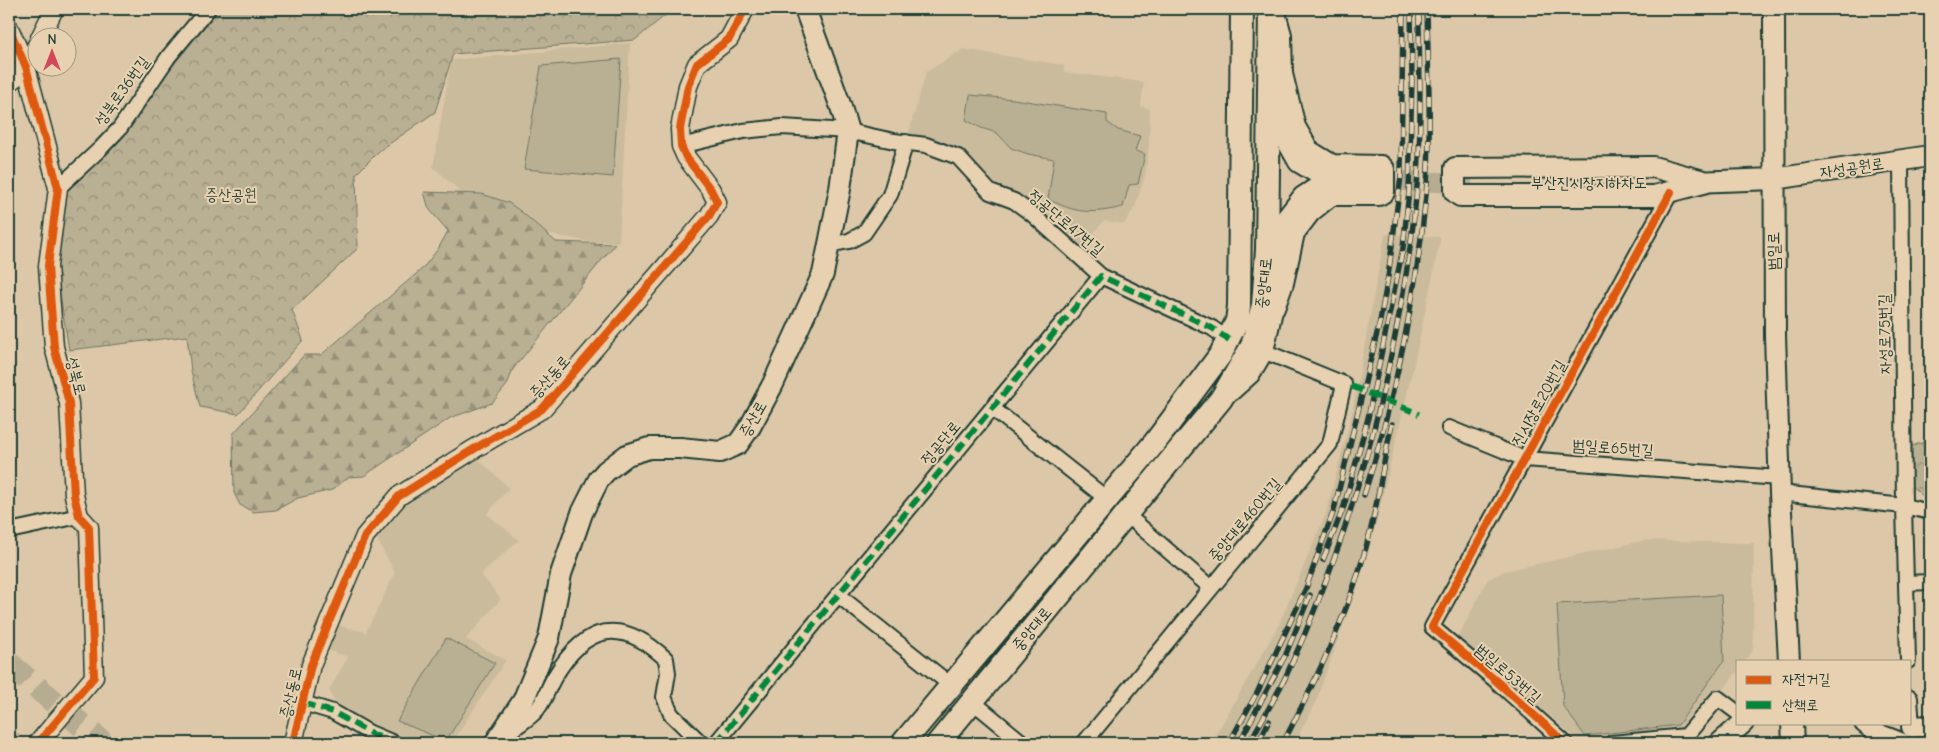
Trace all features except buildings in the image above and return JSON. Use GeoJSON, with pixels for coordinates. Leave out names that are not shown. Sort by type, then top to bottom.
{"type":"FeatureCollection","features":[{"type":"Feature","properties":{"kind":"main road","name":"증산로"},"geometry":{"type":"LineString","coordinates":[[496,742],[523,701],[549,638],[561,574],[582,513],[600,479],[606,471],[627,456],[649,448],[680,448],[720,452],[738,444],[773,384],[823,274],[840,189],[848,131],[805,9]]}},
{"type":"Feature","properties":{"kind":"main road","name":"중앙대로"},"geometry":{"type":"LineString","coordinates":[[904,743],[1162,434],[1217,360],[1229,340],[1237,321],[1239,306],[1242,9]]}},
{"type":"Feature","properties":{"kind":"main road","name":"중앙대로"},"geometry":{"type":"LineString","coordinates":[[938,743],[1127,515],[1221,399],[1258,349],[1267,250],[1272,9]]}},
{"type":"Feature","properties":{"kind":"main road"},"geometry":{"type":"LineString","coordinates":[[1272,9],[1280,35],[1282,74],[1280,128],[1299,162],[1329,180],[1369,180]]}},
{"type":"Feature","properties":{"kind":"main road","name":"범일로"},"geometry":{"type":"LineString","coordinates":[[1774,9],[1774,179],[1780,485],[1786,655]]}},
{"type":"Feature","properties":{"kind":"main road"},"geometry":{"type":"LineString","coordinates":[[1258,349],[1283,283],[1294,233],[1310,212],[1331,195],[1379,195],[1384,192],[1384,169],[1381,166],[1332,165],[1309,151],[1295,127],[1282,74]]}},
{"type":"Feature","properties":{"kind":"main road","name":"자성공원로"},"geometry":{"type":"LineString","coordinates":[[1707,182],[1774,179],[1930,156]]}},
{"type":"Feature","properties":{"kind":"main road"},"geometry":{"type":"LineString","coordinates":[[1653,167],[1707,182],[1654,196],[1460,196],[1455,192],[1455,168],[1653,167]]}},
{"type":"Feature","properties":{"kind":"main road"},"geometry":{"type":"LineString","coordinates":[[1274,308],[1280,228],[1303,197],[1329,180]]}},
{"type":"Feature","properties":{"kind":"main road","name":"부산진시장지하차도"},"geometry":{"type":"LineString","coordinates":[[1472,183],[1707,182]]}},
{"type":"Feature","properties":{"kind":"main road"},"geometry":{"type":"LineString","coordinates":[[1786,655],[1798,660]]}},
{"type":"Feature","properties":{"kind":"main road"},"geometry":{"type":"LineString","coordinates":[[1720,743],[1742,724]]}},
{"type":"Feature","properties":{"kind":"main road"},"geometry":{"type":"LineString","coordinates":[[1792,724],[1793,743]]}},
{"type":"Feature","properties":{"kind":"main road"},"geometry":{"type":"LineString","coordinates":[[1866,724],[1880,735],[1914,732]]}},
{"type":"Feature","properties":{"kind":"street"},"geometry":{"type":"LineString","coordinates":[[45,28],[54,9]]}},
{"type":"Feature","properties":{"kind":"street","name":"성북로36번길"},"geometry":{"type":"LineString","coordinates":[[58,188],[100,150],[120,128],[169,56],[208,9]]}},
{"type":"Feature","properties":{"kind":"street"},"geometry":{"type":"LineString","coordinates":[[681,146],[680,129],[688,86],[698,64],[729,39],[745,9]]}},
{"type":"Feature","properties":{"kind":"street","name":"성북로"},"geometry":{"type":"LineString","coordinates":[[9,28],[26,67],[58,188],[48,266],[54,347],[69,403],[74,495],[79,516],[89,527],[94,677],[38,743]]}},
{"type":"Feature","properties":{"kind":"street"},"geometry":{"type":"LineString","coordinates":[[9,83],[28,63]]}},
{"type":"Feature","properties":{"kind":"street","name":"정공단로47번길"},"geometry":{"type":"LineString","coordinates":[[681,146],[743,131],[782,127],[848,131],[926,145],[958,157],[990,192],[1014,201],[1032,214],[1101,276]]}},
{"type":"Feature","properties":{"kind":"street"},"geometry":{"type":"LineString","coordinates":[[829,245],[848,241],[864,233],[890,195],[906,142]]}},
{"type":"Feature","properties":{"kind":"street","name":"증산동로"},"geometry":{"type":"LineString","coordinates":[[294,743],[311,665],[365,536],[399,496],[474,448],[542,409],[709,216],[717,202],[711,190],[686,157],[681,146]]}},
{"type":"Feature","properties":{"kind":"street","name":"자성로75번길"},"geometry":{"type":"LineString","coordinates":[[1901,161],[1904,506],[1908,660]]}},
{"type":"Feature","properties":{"kind":"street","name":"진시장로20번길"},"geometry":{"type":"LineString","coordinates":[[1432,628],[1671,192]]}},
{"type":"Feature","properties":{"kind":"street"},"geometry":{"type":"LineString","coordinates":[[1101,276],[1212,328],[1229,340]]}},
{"type":"Feature","properties":{"kind":"street","name":"정공단로"},"geometry":{"type":"LineString","coordinates":[[716,743],[1101,276]]}},
{"type":"Feature","properties":{"kind":"street","name":"중앙대로460번길"},"geometry":{"type":"LineString","coordinates":[[1084,743],[1330,444],[1344,384],[1258,349]]}},
{"type":"Feature","properties":{"kind":"street"},"geometry":{"type":"LineString","coordinates":[[992,408],[1107,499]]}},
{"type":"Feature","properties":{"kind":"street","name":"범일로65번길"},"geometry":{"type":"LineString","coordinates":[[1449,428],[1525,458],[1780,485]]}},
{"type":"Feature","properties":{"kind":"street"},"geometry":{"type":"LineString","coordinates":[[1780,485],[1930,512]]}},
{"type":"Feature","properties":{"kind":"street"},"geometry":{"type":"LineString","coordinates":[[1127,515],[1211,588]]}},
{"type":"Feature","properties":{"kind":"street"},"geometry":{"type":"LineString","coordinates":[[9,531],[79,516]]}},
{"type":"Feature","properties":{"kind":"street"},"geometry":{"type":"LineString","coordinates":[[1906,583],[1930,582]]}},
{"type":"Feature","properties":{"kind":"street"},"geometry":{"type":"LineString","coordinates":[[838,595],[952,686]]}},
{"type":"Feature","properties":{"kind":"street","name":"범일로53번길"},"geometry":{"type":"LineString","coordinates":[[1432,628],[1494,679],[1565,743]]}},
{"type":"Feature","properties":{"kind":"street"},"geometry":{"type":"LineString","coordinates":[[496,742],[535,712],[554,677],[567,657],[579,644],[596,633],[609,631],[629,635],[648,643],[666,659],[668,673],[664,697],[672,714],[701,743]]}},
{"type":"Feature","properties":{"kind":"street"},"geometry":{"type":"LineString","coordinates":[[1612,743],[1686,736],[1718,698],[1736,712]]}},
{"type":"Feature","properties":{"kind":"street"},"geometry":{"type":"LineString","coordinates":[[972,701],[1023,743]]}},
{"type":"Feature","properties":{"kind":"street"},"geometry":{"type":"LineString","coordinates":[[302,703],[333,712],[370,733],[394,743]]}},
{"type":"Feature","properties":{"kind":"street"},"geometry":{"type":"LineString","coordinates":[[1912,715],[1914,732]]}},
{"type":"Feature","properties":{"kind":"shaded area"},"geometry":{"type":"Polygon","coordinates":[[[630,43],[619,242],[591,242],[530,231],[472,202],[433,167],[451,60],[630,43]]]}},
{"type":"Feature","properties":{"kind":"shaded area"},"geometry":{"type":"Polygon","coordinates":[[[963,49],[1064,65],[1064,72],[1144,82],[1141,106],[1150,109],[1146,172],[1135,207],[1124,224],[1104,221],[1084,244],[1071,249],[990,192],[958,157],[906,142],[926,72],[963,49]]]}},
{"type":"Feature","properties":{"kind":"shaded area"},"geometry":{"type":"Polygon","coordinates":[[[1385,234],[1441,237],[1413,369],[1377,520],[1357,585],[1317,699],[1295,743],[1211,743],[1278,626],[1325,516],[1352,413],[1385,234]]]}},
{"type":"Feature","properties":{"kind":"shaded area"},"geometry":{"type":"Polygon","coordinates":[[[472,453],[509,488],[487,514],[519,540],[481,574],[501,599],[466,639],[506,660],[452,743],[401,743],[342,719],[329,690],[348,657],[324,649],[337,625],[366,632],[395,573],[374,534],[404,498],[472,453]]]}},
{"type":"Feature","properties":{"kind":"shaded area"},"geometry":{"type":"Polygon","coordinates":[[[1646,540],[1754,543],[1753,650],[1746,660],[1736,660],[1736,674],[1686,736],[1612,743],[1581,743],[1458,637],[1487,580],[1504,571],[1646,540]]]}},
{"type":"Feature","properties":{"kind":"green space","name":"증산공원"},"geometry":{"type":"Polygon","coordinates":[[[219,9],[673,9],[635,40],[453,54],[435,112],[379,151],[356,174],[358,248],[292,310],[303,340],[238,414],[200,407],[191,371],[187,336],[69,350],[57,276],[64,187],[106,153],[219,9]]]}},
{"type":"Feature","properties":{"kind":"green space"},"geometry":{"type":"Polygon","coordinates":[[[621,59],[613,177],[524,169],[541,66],[621,59]]]}},
{"type":"Feature","properties":{"kind":"green space"},"geometry":{"type":"Polygon","coordinates":[[[970,95],[1014,99],[1107,114],[1107,122],[1118,130],[1140,136],[1135,151],[1145,154],[1138,184],[1129,185],[1123,207],[1112,209],[1093,212],[1076,210],[1048,199],[1054,159],[1028,154],[1011,148],[997,133],[981,128],[966,120],[970,95]]]}},
{"type":"Feature","properties":{"kind":"green space"},"geometry":{"type":"Polygon","coordinates":[[[424,192],[482,194],[509,203],[556,242],[615,244],[513,369],[507,385],[492,403],[450,418],[364,476],[349,477],[332,490],[298,498],[276,510],[253,512],[240,505],[234,493],[233,434],[304,355],[321,355],[422,269],[438,249],[448,231],[429,209],[424,192]]]}},
{"type":"Feature","properties":{"kind":"green space"},"geometry":{"type":"Polygon","coordinates":[[[1930,440],[1929,501],[1909,484],[1909,447],[1930,440]]]}},
{"type":"Feature","properties":{"kind":"green space"},"geometry":{"type":"Polygon","coordinates":[[[1721,595],[1724,661],[1678,725],[1585,736],[1563,706],[1557,604],[1721,595]]]}},
{"type":"Feature","properties":{"kind":"green space"},"geometry":{"type":"Polygon","coordinates":[[[446,638],[495,663],[446,741],[397,721],[446,638]]]}},
{"type":"Feature","properties":{"kind":"tunnel"},"geometry":{"type":"LineString","coordinates":[[1369,180],[1472,183]]}},
{"type":"Feature","properties":{"kind":"tunnel"},"geometry":{"type":"LineString","coordinates":[[9,664],[103,743]]}},
{"type":"Feature","properties":{"kind":"railway"},"geometry":{"type":"LineString","coordinates":[[1229,743],[1258,691],[1306,588],[1334,510],[1380,321],[1388,277],[1401,176],[1403,9]]}},
{"type":"Feature","properties":{"kind":"railway"},"geometry":{"type":"LineString","coordinates":[[1323,560],[1344,506],[1368,418],[1403,248],[1409,191],[1412,81],[1411,9]]}},
{"type":"Feature","properties":{"kind":"railway"},"geometry":{"type":"LineString","coordinates":[[1249,743],[1286,676],[1321,595],[1350,512],[1385,384],[1412,237],[1416,195],[1420,133],[1419,9]]}},
{"type":"Feature","properties":{"kind":"railway"},"geometry":{"type":"LineString","coordinates":[[1364,495],[1395,384],[1410,309],[1422,233],[1429,148],[1427,9]]}},
{"type":"Feature","properties":{"kind":"railway"},"geometry":{"type":"LineString","coordinates":[[1283,743],[1332,642],[1353,590],[1372,522],[1392,424]]}},
{"type":"Feature","properties":{"kind":"railway"},"geometry":{"type":"LineString","coordinates":[[1239,743],[1286,654],[1310,595]]}},
{"type":"Feature","properties":{"kind":"railway"},"geometry":{"type":"LineString","coordinates":[[1258,743],[1269,721]]}},
{"type":"Feature","properties":{"kind":"marked path"},"geometry":{"type":"LineString","coordinates":[[716,743],[1101,276],[1212,328],[1229,340]]}},
{"type":"Feature","properties":{"kind":"marked path"},"geometry":{"type":"LineString","coordinates":[[1351,386],[1419,414]]}},
{"type":"Feature","properties":{"kind":"marked path"},"geometry":{"type":"LineString","coordinates":[[303,703],[333,712],[370,733],[394,743]]}},
{"type":"Feature","properties":{"kind":"cycle path"},"geometry":{"type":"LineString","coordinates":[[293,743],[311,665],[365,536],[399,496],[542,409],[709,216],[717,202],[711,190],[686,157],[681,146],[680,129],[688,86],[697,64],[729,39],[745,9]]}},
{"type":"Feature","properties":{"kind":"cycle path"},"geometry":{"type":"LineString","coordinates":[[9,28],[26,67],[58,188],[48,266],[54,347],[69,403],[74,495],[79,516],[89,527],[94,677],[38,743]]}},
{"type":"Feature","properties":{"kind":"cycle path"},"geometry":{"type":"LineString","coordinates":[[1565,743],[1494,679],[1432,627],[1671,192]]}}]}
